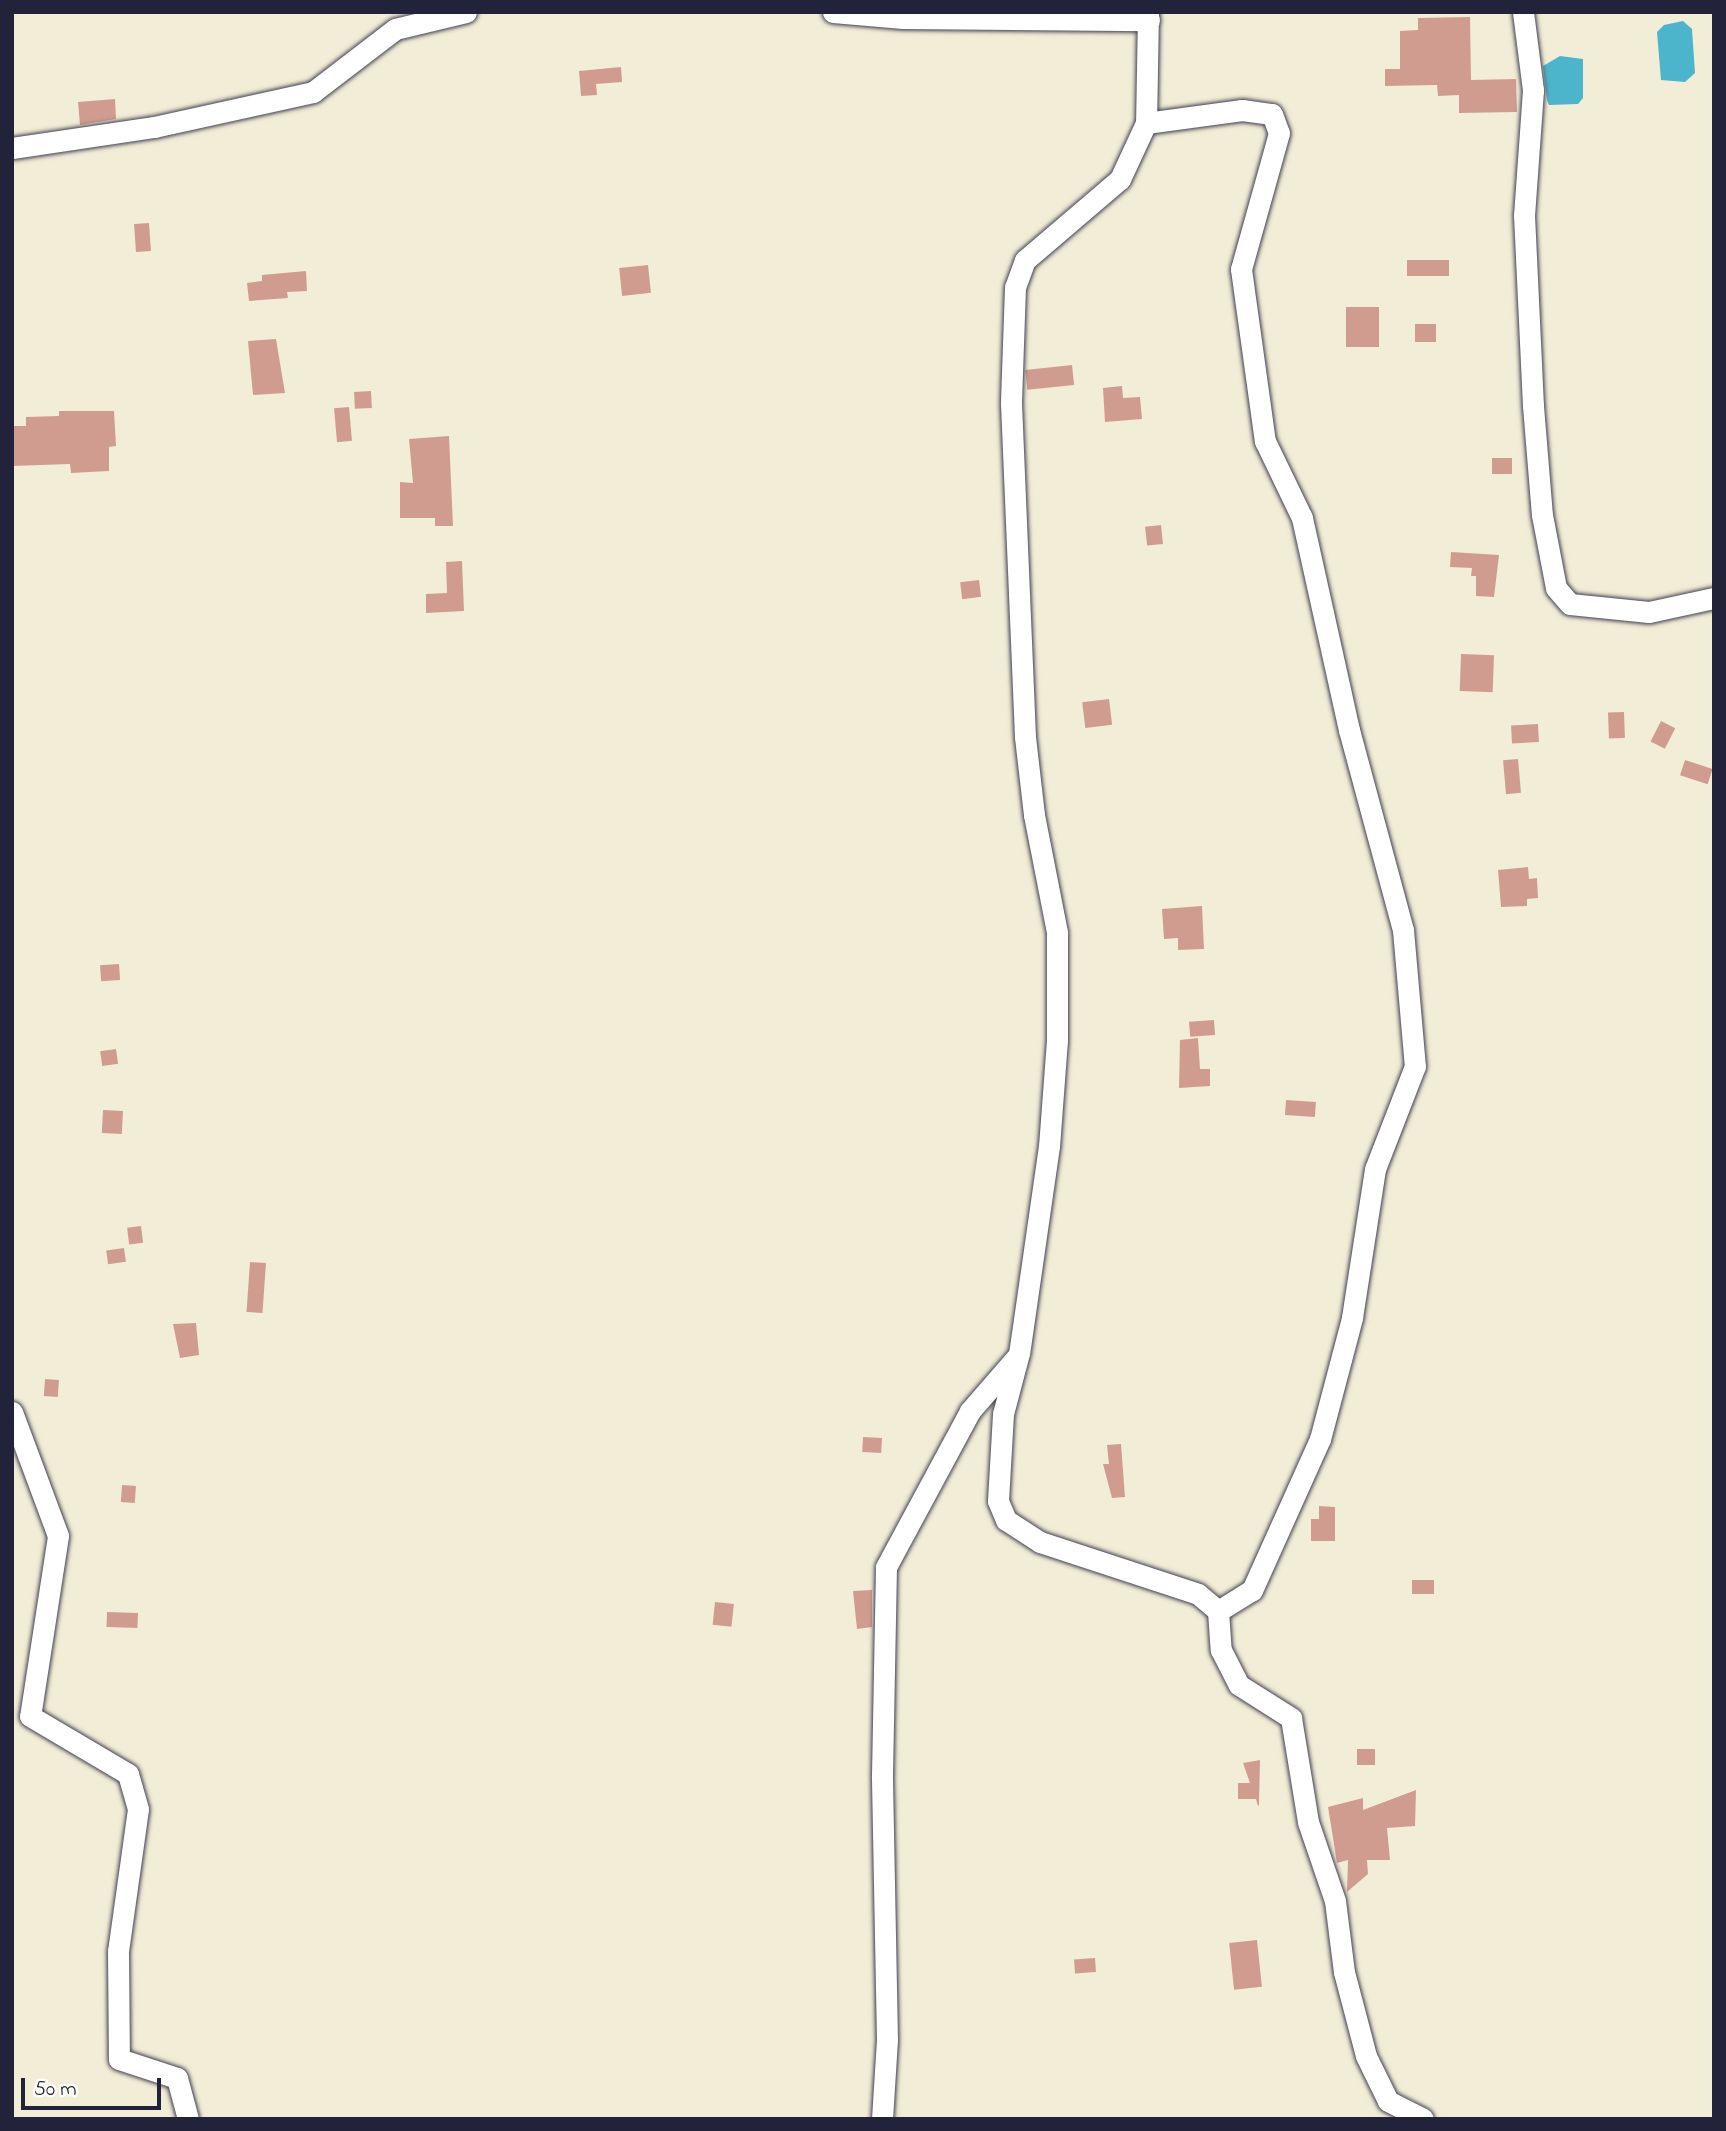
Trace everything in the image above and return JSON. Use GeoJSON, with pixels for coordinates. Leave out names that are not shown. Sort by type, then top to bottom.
{"type":"FeatureCollection","features":[{"type":"Feature","properties":{"kind":"street"},"geometry":{"type":"LineString","coordinates":[[12,148],[155,127],[313,92],[395,29],[466,12]]}},
{"type":"Feature","properties":{"kind":"street"},"geometry":{"type":"LineString","coordinates":[[832,12],[902,18],[1149,16],[1146,123],[1120,179],[1025,260],[1015,287],[1011,403],[1025,737],[1034,815],[1057,932],[1057,1040],[1049,1146],[1019,1353],[1003,1414],[998,1501],[1006,1520],[1040,1542],[1198,1594],[1218,1611],[1221,1650],[1239,1685],[1291,1718],[1308,1822],[1335,1901],[1344,1972],[1366,2056],[1388,2101],[1423,2119]]}},
{"type":"Feature","properties":{"kind":"street"},"geometry":{"type":"LineString","coordinates":[[1523,12],[1533,90],[1524,215],[1533,406],[1542,514],[1556,588],[1570,604],[1649,612],[1714,598]]}},
{"type":"Feature","properties":{"kind":"street"},"geometry":{"type":"LineString","coordinates":[[1146,123],[1242,110],[1272,114],[1279,134],[1241,270],[1265,441],[1302,518],[1349,730],[1403,930],[1415,1066],[1375,1169],[1352,1318],[1320,1438],[1252,1590],[1218,1611]]}},
{"type":"Feature","properties":{"kind":"street"},"geometry":{"type":"LineString","coordinates":[[882,2119],[887,2040],[882,1775],[886,1567],[970,1411],[1019,1353]]}},
{"type":"Feature","properties":{"kind":"street"},"geometry":{"type":"LineString","coordinates":[[12,1412],[58,1536],[30,1716],[128,1774],[138,1809],[118,1951],[120,2059],[177,2078],[188,2119]]}},
{"type":"Feature","properties":{"kind":"water"},"geometry":{"type":"Polygon","coordinates":[[[1683,21],[1692,29],[1695,73],[1685,82],[1661,80],[1657,32],[1664,25],[1683,21]]]}},
{"type":"Feature","properties":{"kind":"water"},"geometry":{"type":"Polygon","coordinates":[[[1560,56],[1583,59],[1583,98],[1578,104],[1549,105],[1547,100],[1543,66],[1560,56]]]}},
{"type":"Feature","properties":{"kind":"building"},"geometry":{"type":"Polygon","coordinates":[[[1470,17],[1471,80],[1516,79],[1517,112],[1459,113],[1459,95],[1438,96],[1437,85],[1385,86],[1385,69],[1400,69],[1400,31],[1418,30],[1418,18],[1470,17]]]}},
{"type":"Feature","properties":{"kind":"building"},"geometry":{"type":"Polygon","coordinates":[[[621,67],[622,82],[596,84],[597,95],[581,96],[579,71],[621,67]]]}},
{"type":"Feature","properties":{"kind":"building"},"geometry":{"type":"Polygon","coordinates":[[[115,99],[116,119],[80,125],[78,102],[115,99]]]}},
{"type":"Feature","properties":{"kind":"building"},"geometry":{"type":"Polygon","coordinates":[[[149,223],[151,251],[136,252],[134,224],[149,223]]]}},
{"type":"Feature","properties":{"kind":"building"},"geometry":{"type":"Polygon","coordinates":[[[1407,260],[1449,260],[1449,276],[1407,276],[1407,260]]]}},
{"type":"Feature","properties":{"kind":"building"},"geometry":{"type":"Polygon","coordinates":[[[648,265],[651,293],[622,296],[619,268],[648,265]]]}},
{"type":"Feature","properties":{"kind":"building"},"geometry":{"type":"Polygon","coordinates":[[[306,271],[307,291],[287,292],[288,298],[249,301],[247,283],[262,281],[262,275],[306,271]]]}},
{"type":"Feature","properties":{"kind":"building"},"geometry":{"type":"Polygon","coordinates":[[[1346,307],[1379,307],[1379,347],[1346,347],[1346,307]]]}},
{"type":"Feature","properties":{"kind":"building"},"geometry":{"type":"Polygon","coordinates":[[[1415,324],[1436,324],[1436,342],[1415,342],[1415,324]]]}},
{"type":"Feature","properties":{"kind":"building"},"geometry":{"type":"Polygon","coordinates":[[[276,339],[285,393],[253,395],[248,341],[276,339]]]}},
{"type":"Feature","properties":{"kind":"building"},"geometry":{"type":"Polygon","coordinates":[[[1072,365],[1074,385],[1027,390],[1025,370],[1072,365]]]}},
{"type":"Feature","properties":{"kind":"building"},"geometry":{"type":"Polygon","coordinates":[[[1122,386],[1123,398],[1140,397],[1142,419],[1105,422],[1103,388],[1122,386]]]}},
{"type":"Feature","properties":{"kind":"building"},"geometry":{"type":"Polygon","coordinates":[[[371,391],[372,408],[355,409],[354,392],[371,391]]]}},
{"type":"Feature","properties":{"kind":"building"},"geometry":{"type":"Polygon","coordinates":[[[349,407],[352,441],[337,442],[334,408],[349,407]]]}},
{"type":"Feature","properties":{"kind":"building"},"geometry":{"type":"Polygon","coordinates":[[[59,411],[114,411],[116,446],[109,447],[109,471],[71,473],[70,464],[12,466],[12,426],[26,426],[26,417],[59,416],[59,411]]]}},
{"type":"Feature","properties":{"kind":"building"},"geometry":{"type":"Polygon","coordinates":[[[449,436],[453,526],[435,526],[435,518],[400,518],[400,482],[413,483],[409,439],[449,436]]]}},
{"type":"Feature","properties":{"kind":"building"},"geometry":{"type":"Polygon","coordinates":[[[1492,458],[1512,458],[1512,474],[1492,474],[1492,458]]]}},
{"type":"Feature","properties":{"kind":"building"},"geometry":{"type":"Polygon","coordinates":[[[1161,525],[1163,544],[1147,546],[1145,527],[1161,525]]]}},
{"type":"Feature","properties":{"kind":"building"},"geometry":{"type":"Polygon","coordinates":[[[1451,552],[1499,555],[1494,597],[1476,596],[1476,576],[1471,576],[1472,568],[1450,567],[1451,552]]]}},
{"type":"Feature","properties":{"kind":"building"},"geometry":{"type":"Polygon","coordinates":[[[462,561],[464,611],[426,613],[426,594],[447,593],[446,562],[462,561]]]}},
{"type":"Feature","properties":{"kind":"building"},"geometry":{"type":"Polygon","coordinates":[[[979,580],[981,597],[962,599],[960,582],[979,580]]]}},
{"type":"Feature","properties":{"kind":"building"},"geometry":{"type":"Polygon","coordinates":[[[1461,654],[1494,655],[1493,692],[1460,691],[1461,654]]]}},
{"type":"Feature","properties":{"kind":"building"},"geometry":{"type":"Polygon","coordinates":[[[1109,699],[1112,725],[1085,728],[1082,702],[1109,699]]]}},
{"type":"Feature","properties":{"kind":"building"},"geometry":{"type":"Polygon","coordinates":[[[1624,712],[1625,738],[1609,739],[1608,713],[1624,712]]]}},
{"type":"Feature","properties":{"kind":"building"},"geometry":{"type":"Polygon","coordinates":[[[1661,721],[1675,728],[1665,749],[1651,741],[1661,721]]]}},
{"type":"Feature","properties":{"kind":"building"},"geometry":{"type":"Polygon","coordinates":[[[1538,724],[1539,742],[1512,743],[1511,725],[1538,724]]]}},
{"type":"Feature","properties":{"kind":"building"},"geometry":{"type":"Polygon","coordinates":[[[1518,759],[1521,793],[1506,794],[1503,760],[1518,759]]]}},
{"type":"Feature","properties":{"kind":"building"},"geometry":{"type":"Polygon","coordinates":[[[1685,760],[1713,769],[1708,784],[1680,775],[1685,760]]]}},
{"type":"Feature","properties":{"kind":"building"},"geometry":{"type":"Polygon","coordinates":[[[1528,867],[1529,879],[1537,878],[1538,898],[1527,899],[1527,906],[1501,907],[1498,870],[1528,867]]]}},
{"type":"Feature","properties":{"kind":"building"},"geometry":{"type":"Polygon","coordinates":[[[1202,906],[1204,949],[1178,950],[1178,938],[1164,939],[1162,909],[1202,906]]]}},
{"type":"Feature","properties":{"kind":"building"},"geometry":{"type":"Polygon","coordinates":[[[119,964],[120,980],[101,981],[100,965],[119,964]]]}},
{"type":"Feature","properties":{"kind":"building"},"geometry":{"type":"Polygon","coordinates":[[[1214,1020],[1215,1035],[1190,1037],[1189,1022],[1214,1020]]]}},
{"type":"Feature","properties":{"kind":"building"},"geometry":{"type":"Polygon","coordinates":[[[1198,1038],[1200,1069],[1210,1069],[1210,1086],[1179,1088],[1180,1040],[1198,1038]]]}},
{"type":"Feature","properties":{"kind":"building"},"geometry":{"type":"Polygon","coordinates":[[[116,1049],[118,1064],[102,1066],[100,1051],[116,1049]]]}},
{"type":"Feature","properties":{"kind":"building"},"geometry":{"type":"Polygon","coordinates":[[[1286,1100],[1316,1102],[1315,1117],[1285,1115],[1286,1100]]]}},
{"type":"Feature","properties":{"kind":"building"},"geometry":{"type":"Polygon","coordinates":[[[103,1110],[123,1111],[122,1134],[102,1133],[103,1110]]]}},
{"type":"Feature","properties":{"kind":"building"},"geometry":{"type":"Polygon","coordinates":[[[141,1226],[143,1243],[129,1245],[127,1228],[141,1226]]]}},
{"type":"Feature","properties":{"kind":"building"},"geometry":{"type":"Polygon","coordinates":[[[124,1248],[126,1262],[108,1264],[106,1251],[124,1248]]]}},
{"type":"Feature","properties":{"kind":"building"},"geometry":{"type":"Polygon","coordinates":[[[250,1262],[266,1263],[262,1313],[247,1312],[250,1262]]]}},
{"type":"Feature","properties":{"kind":"building"},"geometry":{"type":"Polygon","coordinates":[[[196,1323],[199,1355],[180,1358],[173,1324],[196,1323]]]}},
{"type":"Feature","properties":{"kind":"building"},"geometry":{"type":"Polygon","coordinates":[[[45,1379],[59,1380],[58,1397],[44,1396],[45,1379]]]}},
{"type":"Feature","properties":{"kind":"building"},"geometry":{"type":"Polygon","coordinates":[[[863,1437],[882,1438],[881,1453],[862,1452],[863,1437]]]}},
{"type":"Feature","properties":{"kind":"building"},"geometry":{"type":"Polygon","coordinates":[[[1121,1444],[1125,1497],[1112,1498],[1103,1464],[1109,1464],[1107,1445],[1121,1444]]]}},
{"type":"Feature","properties":{"kind":"building"},"geometry":{"type":"Polygon","coordinates":[[[122,1485],[136,1486],[135,1503],[121,1502],[122,1485]]]}},
{"type":"Feature","properties":{"kind":"building"},"geometry":{"type":"Polygon","coordinates":[[[1319,1506],[1335,1507],[1335,1541],[1311,1541],[1311,1519],[1319,1519],[1319,1506]]]}},
{"type":"Feature","properties":{"kind":"building"},"geometry":{"type":"Polygon","coordinates":[[[1412,1580],[1434,1580],[1434,1594],[1412,1594],[1412,1580]]]}},
{"type":"Feature","properties":{"kind":"building"},"geometry":{"type":"Polygon","coordinates":[[[872,1590],[872,1627],[857,1629],[853,1591],[872,1590]]]}},
{"type":"Feature","properties":{"kind":"building"},"geometry":{"type":"Polygon","coordinates":[[[715,1602],[734,1604],[731,1627],[713,1625],[715,1602]]]}},
{"type":"Feature","properties":{"kind":"building"},"geometry":{"type":"Polygon","coordinates":[[[107,1612],[138,1613],[137,1628],[106,1627],[107,1612]]]}},
{"type":"Feature","properties":{"kind":"building"},"geometry":{"type":"Polygon","coordinates":[[[1357,1749],[1375,1749],[1375,1765],[1357,1765],[1357,1749]]]}},
{"type":"Feature","properties":{"kind":"building"},"geometry":{"type":"Polygon","coordinates":[[[1260,1760],[1258,1806],[1256,1799],[1238,1799],[1238,1783],[1250,1783],[1243,1763],[1260,1760]]]}},
{"type":"Feature","properties":{"kind":"building"},"geometry":{"type":"Polygon","coordinates":[[[1416,1790],[1415,1826],[1387,1828],[1390,1860],[1367,1860],[1368,1874],[1347,1892],[1348,1860],[1337,1863],[1328,1807],[1363,1798],[1363,1810],[1416,1790]]]}},
{"type":"Feature","properties":{"kind":"building"},"geometry":{"type":"Polygon","coordinates":[[[1257,1940],[1262,1987],[1234,1990],[1229,1943],[1257,1940]]]}},
{"type":"Feature","properties":{"kind":"building"},"geometry":{"type":"Polygon","coordinates":[[[1095,1958],[1096,1972],[1075,1973],[1074,1959],[1095,1958]]]}}]}
